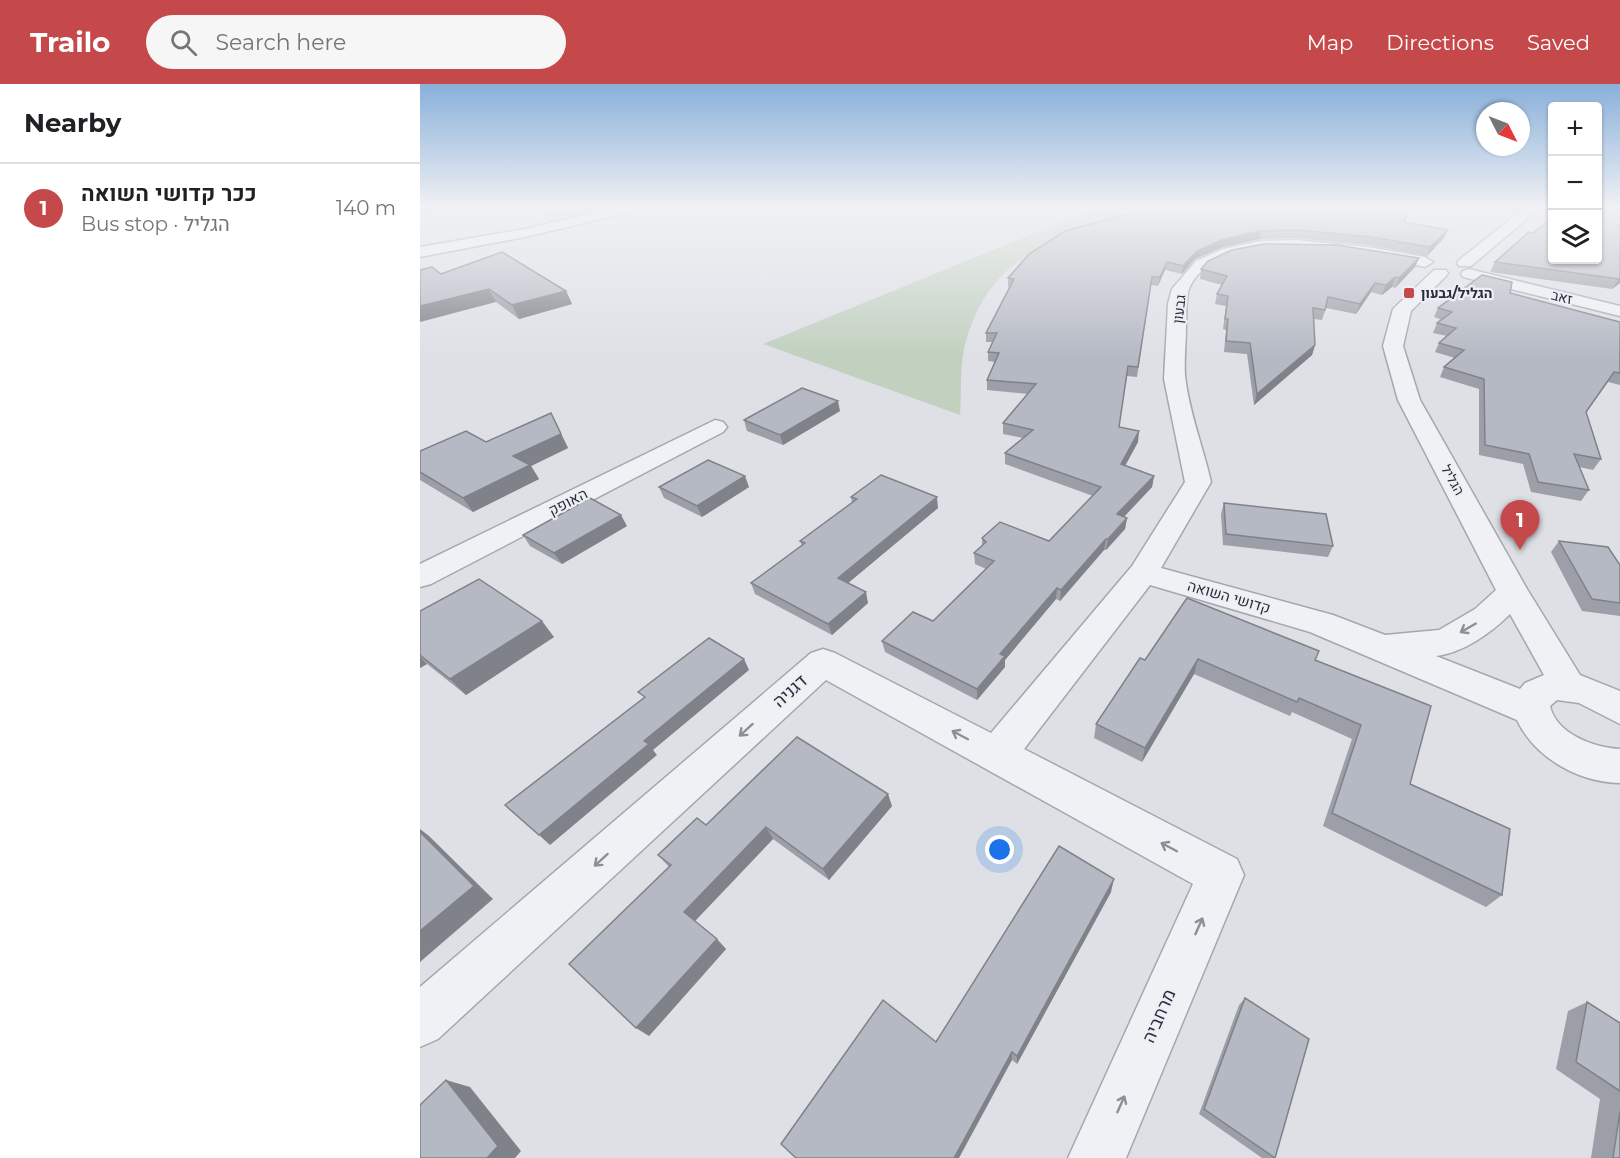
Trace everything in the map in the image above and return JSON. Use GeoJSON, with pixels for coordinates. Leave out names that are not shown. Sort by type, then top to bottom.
{"type":"FeatureCollection","features":[{"type":"Feature","properties":{"kind":"street","name":"גבעון"},"geometry":{"type":"LineString","coordinates":[[1143,573],[1198,482],[1175,378],[1177,303],[1182,285],[1194,270],[1216,258]]}},
{"type":"Feature","properties":{"kind":"street","name":"גבעון"},"geometry":{"type":"LineString","coordinates":[[1408,258],[1450,266]]}},
{"type":"Feature","properties":{"kind":"street","name":"הגליל"},"geometry":{"type":"LineString","coordinates":[[1459,258],[1402,309],[1393,346],[1409,400],[1513,592],[1569,687]]}},
{"type":"Feature","properties":{"kind":"street","name":"הגליל"},"geometry":{"type":"LineString","coordinates":[[1450,266],[1461,258]]}},
{"type":"Feature","properties":{"kind":"street","name":"זאב"},"geometry":{"type":"LineString","coordinates":[[1450,266],[1620,311]]}},
{"type":"Feature","properties":{"kind":"street","name":"האופק"},"geometry":{"type":"LineString","coordinates":[[420,577],[715,427]]}},
{"type":"Feature","properties":{"kind":"street","name":"קדושי השואה"},"geometry":{"type":"LineString","coordinates":[[1143,573],[1321,623],[1532,710]]}},
{"type":"Feature","properties":{"kind":"street"},"geometry":{"type":"LineString","coordinates":[[996,755],[1143,573]]}},
{"type":"Feature","properties":{"kind":"street"},"geometry":{"type":"LineString","coordinates":[[1383,648],[1446,642],[1487,617],[1513,592]]}},
{"type":"Feature","properties":{"kind":"street","name":"דגניה"},"geometry":{"type":"LineString","coordinates":[[420,1022],[823,662],[1221,875]]}},
{"type":"Feature","properties":{"kind":"street"},"geometry":{"type":"LineString","coordinates":[[1618,770],[1585,760],[1565,750],[1543,730],[1532,710],[1533,698],[1541,690],[1553,686],[1591,692],[1620,709]]}},
{"type":"Feature","properties":{"kind":"street","name":"מרחביה"},"geometry":{"type":"LineString","coordinates":[[1097,1158],[1221,875]]}},
{"type":"Feature","properties":{"kind":"green space"},"geometry":{"type":"Polygon","coordinates":[[[973,258],[1022,258],[999,279],[980,306],[966,341],[962,368],[960,415],[763,344],[973,258]]]}},
{"type":"Feature","properties":{"kind":"building"},"geometry":{"type":"Polygon","coordinates":[[[485,258],[512,258],[566,291],[512,305],[489,289],[420,306],[420,270],[432,267],[441,274],[485,258]]]}},
{"type":"Feature","properties":{"kind":"building"},"geometry":{"type":"Polygon","coordinates":[[[1025,258],[1190,258],[1183,266],[1167,262],[1160,277],[1152,277],[1138,367],[1128,366],[1119,427],[1139,431],[1121,464],[1154,476],[1117,514],[1127,518],[1061,590],[1057,588],[1000,654],[1005,656],[977,689],[882,641],[913,612],[933,621],[994,561],[974,553],[986,542],[982,538],[1000,522],[1049,541],[1101,487],[1005,453],[1033,430],[1003,423],[1036,384],[987,380],[999,353],[988,352],[997,333],[986,333],[1014,279],[1008,278],[1025,258]]]}},
{"type":"Feature","properties":{"kind":"building"},"geometry":{"type":"Polygon","coordinates":[[[1214,258],[1419,258],[1399,278],[1395,277],[1386,285],[1375,283],[1360,304],[1328,297],[1325,310],[1313,308],[1315,345],[1257,394],[1250,343],[1226,341],[1228,319],[1225,319],[1228,296],[1217,294],[1227,276],[1201,269],[1214,258]]]}},
{"type":"Feature","properties":{"kind":"building"},"geometry":{"type":"Polygon","coordinates":[[[1499,258],[1548,258],[1548,264],[1602,264],[1602,258],[1620,258],[1620,278],[1495,262],[1499,258]]]}},
{"type":"Feature","properties":{"kind":"building"},"geometry":{"type":"Polygon","coordinates":[[[1482,275],[1512,282],[1510,293],[1620,322],[1620,373],[1614,372],[1586,412],[1601,459],[1574,454],[1589,490],[1538,482],[1529,454],[1485,445],[1484,379],[1444,367],[1464,350],[1439,343],[1456,328],[1437,323],[1452,312],[1438,308],[1482,275]]]}},
{"type":"Feature","properties":{"kind":"building"},"geometry":{"type":"Polygon","coordinates":[[[802,388],[838,401],[780,435],[744,420],[802,388]]]}},
{"type":"Feature","properties":{"kind":"building"},"geometry":{"type":"Polygon","coordinates":[[[551,413],[561,434],[513,456],[530,465],[463,498],[420,472],[420,451],[466,431],[486,442],[551,413]]]}},
{"type":"Feature","properties":{"kind":"building"},"geometry":{"type":"Polygon","coordinates":[[[708,460],[745,476],[697,506],[659,487],[708,460]]]}},
{"type":"Feature","properties":{"kind":"building"},"geometry":{"type":"Polygon","coordinates":[[[881,475],[937,497],[838,578],[866,592],[828,624],[751,583],[805,543],[800,541],[857,499],[851,497],[881,475]]]}},
{"type":"Feature","properties":{"kind":"building"},"geometry":{"type":"Polygon","coordinates":[[[590,498],[621,515],[554,553],[523,535],[590,498]]]}},
{"type":"Feature","properties":{"kind":"building"},"geometry":{"type":"Polygon","coordinates":[[[1224,503],[1326,514],[1333,546],[1226,534],[1224,503]]]}},
{"type":"Feature","properties":{"kind":"building"},"geometry":{"type":"Polygon","coordinates":[[[1559,541],[1608,547],[1620,565],[1620,603],[1592,599],[1559,541]]]}},
{"type":"Feature","properties":{"kind":"building"},"geometry":{"type":"Polygon","coordinates":[[[479,579],[542,621],[450,679],[420,655],[420,611],[479,579]]]}},
{"type":"Feature","properties":{"kind":"building"},"geometry":{"type":"Polygon","coordinates":[[[1187,598],[1319,651],[1315,660],[1431,706],[1410,784],[1510,829],[1502,895],[1332,813],[1361,725],[1299,698],[1297,702],[1198,659],[1145,748],[1096,724],[1140,658],[1145,660],[1187,598]]]}},
{"type":"Feature","properties":{"kind":"building"},"geometry":{"type":"Polygon","coordinates":[[[709,638],[744,659],[644,741],[649,744],[539,835],[505,805],[645,697],[638,692],[709,638]]]}},
{"type":"Feature","properties":{"kind":"building"},"geometry":{"type":"Polygon","coordinates":[[[797,737],[888,794],[823,869],[766,827],[684,912],[717,939],[636,1028],[569,964],[671,865],[658,855],[697,818],[706,825],[797,737]]]}},
{"type":"Feature","properties":{"kind":"building"},"geometry":{"type":"Polygon","coordinates":[[[420,832],[474,886],[420,931],[420,832]]]}},
{"type":"Feature","properties":{"kind":"building"},"geometry":{"type":"Polygon","coordinates":[[[1059,846],[1114,879],[1017,1056],[1012,1052],[954,1158],[796,1158],[781,1144],[883,1000],[936,1042],[1059,846]]]}},
{"type":"Feature","properties":{"kind":"building"},"geometry":{"type":"Polygon","coordinates":[[[1245,998],[1309,1039],[1275,1158],[1204,1109],[1245,998]]]}},
{"type":"Feature","properties":{"kind":"building"},"geometry":{"type":"Polygon","coordinates":[[[1587,1002],[1620,1023],[1620,1091],[1576,1062],[1587,1002]]]}},
{"type":"Feature","properties":{"kind":"building"},"geometry":{"type":"Polygon","coordinates":[[[446,1080],[498,1146],[487,1158],[420,1158],[420,1105],[446,1080]]]}},
{"type":"Feature","properties":{"kind":"building"},"geometry":{"type":"Polygon","coordinates":[[[1620,1111],[1620,1158],[1613,1158],[1620,1111]]]}},
{"type":"Feature","properties":{"kind":"place","name":"הגליל/גבעון"},"geometry":{"type":"Point","coordinates":[1409,293]}},
{"type":"Feature","properties":{"kind":"place","name":"ככר קדושי השואה"},"geometry":{"type":"Point","coordinates":[1520,550]}}]}
